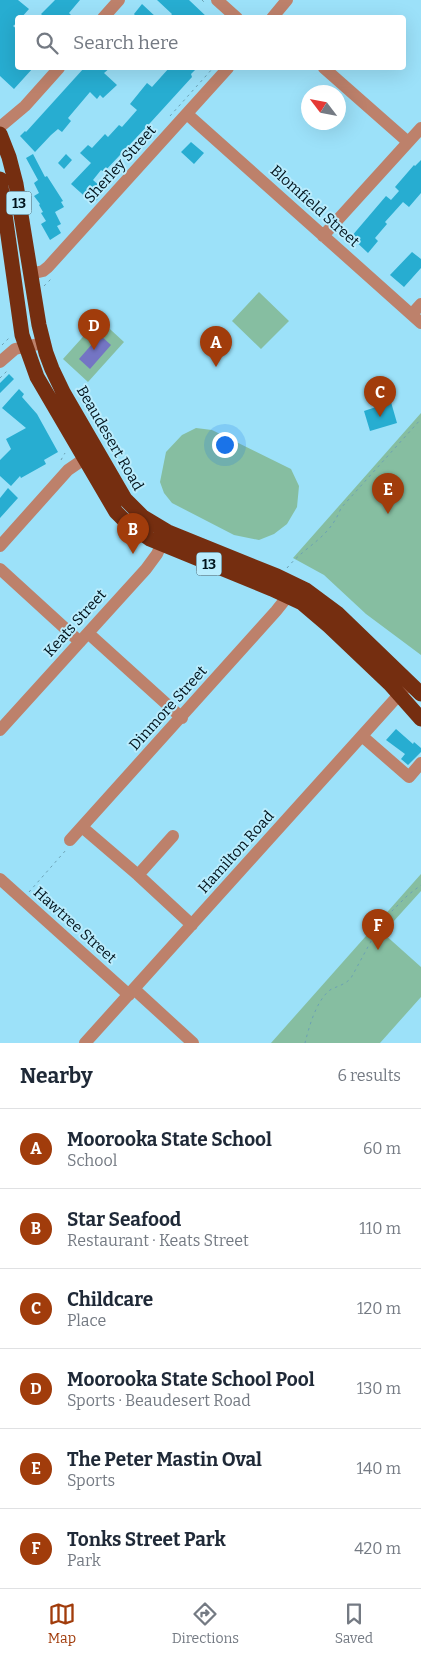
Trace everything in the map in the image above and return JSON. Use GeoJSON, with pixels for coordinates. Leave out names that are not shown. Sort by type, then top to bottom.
{"type":"FeatureCollection","features":[{"type":"Feature","properties":{"kind":"highway","name":"Beaudesert Road"},"geometry":{"type":"LineString","coordinates":[[0,134],[9,157],[16,184],[43,342],[52,369],[63,392],[125,499],[165,539],[302,603],[329,626],[400,694],[421,719]]}},
{"type":"Feature","properties":{"kind":"highway","name":"Beaudesert Road"},"geometry":{"type":"LineString","coordinates":[[0,179],[25,346],[37,377],[116,512],[137,532],[165,539],[294,583],[320,599],[421,694]]}},
{"type":"Feature","properties":{"kind":"street"},"geometry":{"type":"LineString","coordinates":[[106,15],[119,0]]}},
{"type":"Feature","properties":{"kind":"street"},"geometry":{"type":"LineString","coordinates":[[217,0],[234,15]]}},
{"type":"Feature","properties":{"kind":"street"},"geometry":{"type":"LineString","coordinates":[[274,15],[287,0]]}},
{"type":"Feature","properties":{"kind":"street"},"geometry":{"type":"LineString","coordinates":[[0,127],[25,106],[57,70]]}},
{"type":"Feature","properties":{"kind":"street","name":"Sherley Street"},"geometry":{"type":"LineString","coordinates":[[30,274],[43,271],[48,267],[226,70]]}},
{"type":"Feature","properties":{"kind":"street"},"geometry":{"type":"LineString","coordinates":[[326,70],[408,142]]}},
{"type":"Feature","properties":{"kind":"street","name":"Blomfield Street"},"geometry":{"type":"LineString","coordinates":[[187,114],[416,318]]}},
{"type":"Feature","properties":{"kind":"street"},"geometry":{"type":"LineString","coordinates":[[323,236],[421,128]]}},
{"type":"Feature","properties":{"kind":"street"},"geometry":{"type":"LineString","coordinates":[[416,318],[421,304]]}},
{"type":"Feature","properties":{"kind":"street"},"geometry":{"type":"LineString","coordinates":[[0,362],[10,352],[43,342]]}},
{"type":"Feature","properties":{"kind":"street"},"geometry":{"type":"LineString","coordinates":[[0,546],[68,470],[84,458]]}},
{"type":"Feature","properties":{"kind":"street","name":"Keats Street"},"geometry":{"type":"LineString","coordinates":[[0,730],[146,569],[165,539]]}},
{"type":"Feature","properties":{"kind":"street"},"geometry":{"type":"LineString","coordinates":[[0,569],[182,718]]}},
{"type":"Feature","properties":{"kind":"street","name":"Dinmore Street"},"geometry":{"type":"LineString","coordinates":[[70,840],[182,718],[288,596]]}},
{"type":"Feature","properties":{"kind":"street","name":"Hamilton Road"},"geometry":{"type":"LineString","coordinates":[[85,1043],[410,682]]}},
{"type":"Feature","properties":{"kind":"street"},"geometry":{"type":"LineString","coordinates":[[362,736],[409,777],[421,763]]}},
{"type":"Feature","properties":{"kind":"street"},"geometry":{"type":"LineString","coordinates":[[82,827],[192,925]]}},
{"type":"Feature","properties":{"kind":"street"},"geometry":{"type":"LineString","coordinates":[[138,875],[173,836]]}},
{"type":"Feature","properties":{"kind":"street","name":"Hawtree Street"},"geometry":{"type":"LineString","coordinates":[[0,878],[131,992],[193,1043]]}},
{"type":"Feature","properties":{"kind":"path"},"geometry":{"type":"LineString","coordinates":[[0,348],[13,336]]}},
{"type":"Feature","properties":{"kind":"path"},"geometry":{"type":"LineString","coordinates":[[278,576],[317,542],[335,522],[341,508],[421,419]]}},
{"type":"Feature","properties":{"kind":"path"},"geometry":{"type":"LineString","coordinates":[[23,899],[66,851],[70,840]]}},
{"type":"Feature","properties":{"kind":"path"},"geometry":{"type":"LineString","coordinates":[[305,1043],[310,1022],[329,991],[346,983],[351,978],[382,921],[421,885]]}},
{"type":"Feature","properties":{"kind":"green space"},"geometry":{"type":"Polygon","coordinates":[[[259,292],[289,321],[261,349],[232,321],[259,292]]]}},
{"type":"Feature","properties":{"kind":"green space"},"geometry":{"type":"Polygon","coordinates":[[[99,319],[124,342],[88,382],[63,359],[99,319]]]}},
{"type":"Feature","properties":{"kind":"green space"},"geometry":{"type":"Polygon","coordinates":[[[421,413],[421,655],[366,614],[324,575],[293,558],[421,413]]]}},
{"type":"Feature","properties":{"kind":"green space"},"geometry":{"type":"Polygon","coordinates":[[[196,428],[212,430],[291,469],[299,486],[297,507],[287,524],[274,534],[259,540],[234,535],[172,503],[164,493],[160,482],[166,452],[182,435],[196,428]]]}},
{"type":"Feature","properties":{"kind":"green space"},"geometry":{"type":"Polygon","coordinates":[[[421,874],[421,891],[383,933],[421,967],[421,997],[380,1043],[271,1043],[421,874]]]}},
{"type":"Feature","properties":{"kind":"shaded area"},"geometry":{"type":"Polygon","coordinates":[[[100,335],[111,345],[90,369],[79,359],[100,335]]]}},
{"type":"Feature","properties":{"kind":"building"},"geometry":{"type":"Polygon","coordinates":[[[0,0],[18,0],[29,9],[24,15],[15,15],[15,24],[13,26],[15,28],[15,70],[31,70],[14,89],[0,76],[0,0]]]}},
{"type":"Feature","properties":{"kind":"building"},"geometry":{"type":"Polygon","coordinates":[[[55,0],[80,0],[69,13],[71,15],[41,14],[55,0]]]}},
{"type":"Feature","properties":{"kind":"building"},"geometry":{"type":"Polygon","coordinates":[[[157,0],[189,0],[205,15],[171,15],[157,0]]]}},
{"type":"Feature","properties":{"kind":"building"},"geometry":{"type":"Polygon","coordinates":[[[142,4],[154,15],[135,15],[142,4]]]}},
{"type":"Feature","properties":{"kind":"building"},"geometry":{"type":"Polygon","coordinates":[[[82,70],[108,70],[104,73],[117,85],[103,98],[100,95],[97,99],[90,92],[68,118],[71,121],[62,132],[58,129],[35,152],[20,136],[26,132],[82,70]]]}},
{"type":"Feature","properties":{"kind":"building"},"geometry":{"type":"Polygon","coordinates":[[[167,70],[195,70],[191,74],[192,77],[104,172],[101,170],[93,180],[102,188],[99,191],[102,194],[96,201],[93,198],[90,201],[71,184],[91,163],[80,153],[88,145],[92,148],[105,134],[108,137],[119,125],[122,127],[137,110],[130,104],[147,83],[152,87],[167,70]]]}},
{"type":"Feature","properties":{"kind":"building"},"geometry":{"type":"Polygon","coordinates":[[[191,142],[204,153],[194,164],[181,152],[191,142]]]}},
{"type":"Feature","properties":{"kind":"building"},"geometry":{"type":"Polygon","coordinates":[[[33,154],[45,177],[47,176],[63,201],[61,202],[64,207],[55,212],[61,224],[57,226],[61,233],[50,240],[41,224],[46,221],[41,213],[43,212],[34,196],[39,193],[34,183],[38,180],[26,158],[33,154]]]}},
{"type":"Feature","properties":{"kind":"building"},"geometry":{"type":"Polygon","coordinates":[[[66,154],[72,160],[64,169],[58,163],[66,154]]]}},
{"type":"Feature","properties":{"kind":"building"},"geometry":{"type":"Polygon","coordinates":[[[421,160],[421,193],[409,207],[403,202],[385,222],[387,224],[375,238],[378,241],[368,253],[351,237],[386,196],[391,200],[399,191],[395,187],[414,165],[421,160]]]}},
{"type":"Feature","properties":{"kind":"building"},"geometry":{"type":"Polygon","coordinates":[[[412,252],[421,259],[421,268],[404,287],[390,275],[412,252]]]}},
{"type":"Feature","properties":{"kind":"building"},"geometry":{"type":"Polygon","coordinates":[[[9,374],[14,379],[0,393],[0,383],[9,374]]]}},
{"type":"Feature","properties":{"kind":"building"},"geometry":{"type":"Polygon","coordinates":[[[19,389],[24,394],[22,397],[37,414],[58,452],[44,460],[46,464],[21,478],[20,476],[11,486],[0,476],[0,460],[11,449],[6,439],[26,428],[2,408],[19,389]]]}},
{"type":"Feature","properties":{"kind":"building"},"geometry":{"type":"Polygon","coordinates":[[[391,402],[397,423],[370,431],[364,411],[391,402]]]}},
{"type":"Feature","properties":{"kind":"building"},"geometry":{"type":"Polygon","coordinates":[[[8,488],[18,498],[0,518],[0,498],[8,488]]]}},
{"type":"Feature","properties":{"kind":"building"},"geometry":{"type":"Polygon","coordinates":[[[396,729],[413,744],[414,742],[421,748],[421,752],[408,765],[401,759],[405,754],[386,740],[396,729]]]}},
{"type":"Feature","properties":{"kind":"place","name":"Moorooka State School Pool"},"geometry":{"type":"Point","coordinates":[94,350]}},
{"type":"Feature","properties":{"kind":"place","name":"Moorooka State School"},"geometry":{"type":"Point","coordinates":[216,367]}},
{"type":"Feature","properties":{"kind":"place","name":"Childcare"},"geometry":{"type":"Point","coordinates":[380,417]}},
{"type":"Feature","properties":{"kind":"place","name":"The Peter Mastin Oval"},"geometry":{"type":"Point","coordinates":[388,514]}},
{"type":"Feature","properties":{"kind":"place","name":"Star Seafood"},"geometry":{"type":"Point","coordinates":[133,554]}},
{"type":"Feature","properties":{"kind":"place","name":"Tonks Street Park"},"geometry":{"type":"Point","coordinates":[378,950]}}]}
